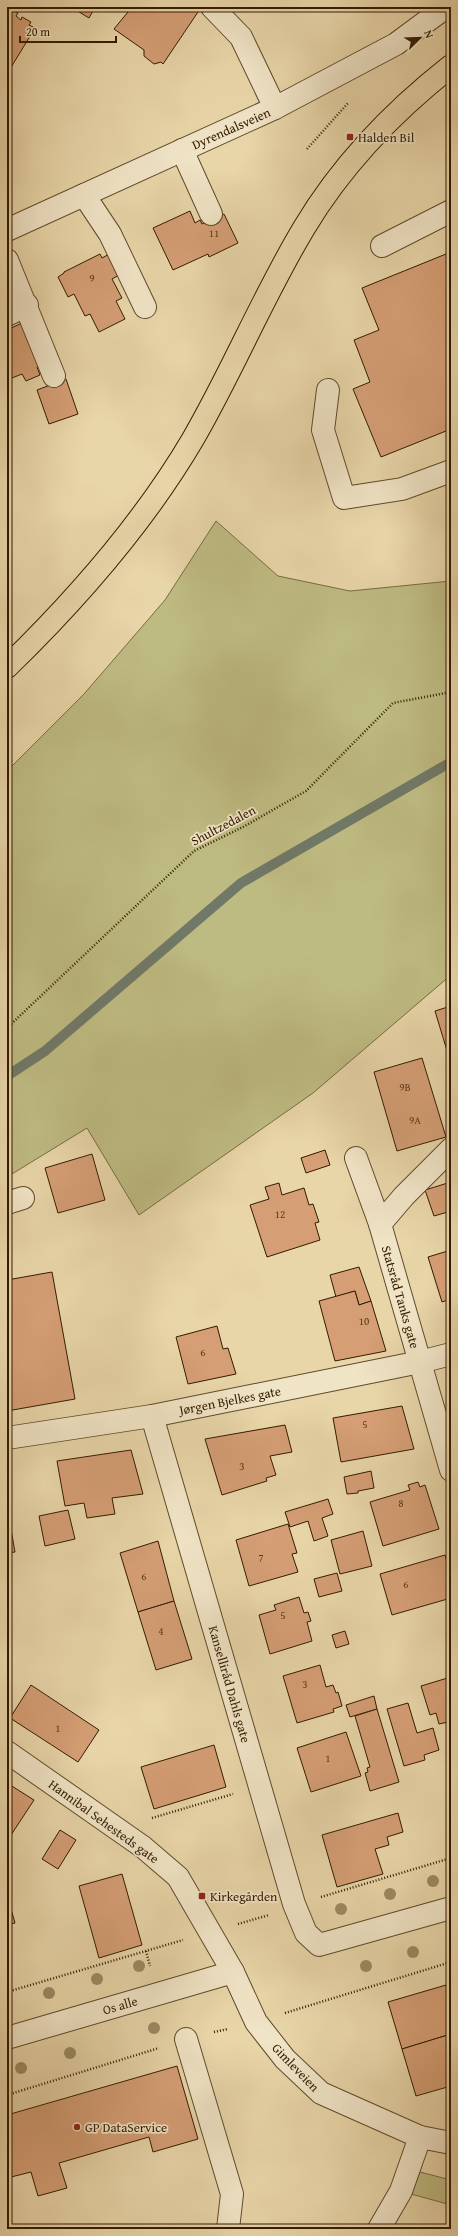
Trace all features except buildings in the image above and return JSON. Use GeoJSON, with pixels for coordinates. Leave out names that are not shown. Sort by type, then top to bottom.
{"type":"FeatureCollection","features":[{"type":"Feature","properties":{"kind":"main road"},"geometry":{"type":"LineString","coordinates":[[7,667],[55,620],[131,533],[193,438],[305,227],[340,177],[386,125],[429,83],[451,66]]}},
{"type":"Feature","properties":{"kind":"street"},"geometry":{"type":"LineString","coordinates":[[212,7],[241,36],[275,108]]}},
{"type":"Feature","properties":{"kind":"street","name":"Dyrendalsveien"},"geometry":{"type":"LineString","coordinates":[[7,230],[275,108],[396,44],[446,7]]}},
{"type":"Feature","properties":{"kind":"street"},"geometry":{"type":"LineString","coordinates":[[182,150],[211,214]]}},
{"type":"Feature","properties":{"kind":"street"},"geometry":{"type":"LineString","coordinates":[[84,195],[110,234],[145,307]]}},
{"type":"Feature","properties":{"kind":"street"},"geometry":{"type":"LineString","coordinates":[[382,246],[451,211]]}},
{"type":"Feature","properties":{"kind":"street"},"geometry":{"type":"LineString","coordinates":[[7,260],[27,305],[54,376]]}},
{"type":"Feature","properties":{"kind":"street"},"geometry":{"type":"LineString","coordinates":[[7,315],[27,305]]}},
{"type":"Feature","properties":{"kind":"street"},"geometry":{"type":"LineString","coordinates":[[328,390],[323,430],[344,498],[402,488],[451,471]]}},
{"type":"Feature","properties":{"kind":"street"},"geometry":{"type":"LineString","coordinates":[[380,1224],[404,1196],[451,1149]]}},
{"type":"Feature","properties":{"kind":"street","name":"Statsråd Tanks gate"},"geometry":{"type":"LineString","coordinates":[[356,1158],[380,1224],[451,1470]]}},
{"type":"Feature","properties":{"kind":"street","name":"Jørgen Bjelkes gate"},"geometry":{"type":"LineString","coordinates":[[7,1438],[152,1416],[420,1362],[451,1354]]}},
{"type":"Feature","properties":{"kind":"street","name":"Kanselliråd Dahls gate"},"geometry":{"type":"LineString","coordinates":[[152,1416],[294,1904],[306,1933],[320,1945],[451,1908]]}},
{"type":"Feature","properties":{"kind":"street","name":"Hannibal Sehesteds gate"},"geometry":{"type":"LineString","coordinates":[[7,1752],[143,1847],[178,1877],[207,1926]]}},
{"type":"Feature","properties":{"kind":"street","name":"Gimleveien"},"geometry":{"type":"LineString","coordinates":[[207,1926],[233,1972],[256,2022],[285,2059],[321,2093],[420,2137],[451,2143]]}},
{"type":"Feature","properties":{"kind":"street","name":"Os alle"},"geometry":{"type":"LineString","coordinates":[[7,2038],[233,1972]]}},
{"type":"Feature","properties":{"kind":"street"},"geometry":{"type":"LineString","coordinates":[[186,2039],[232,2194],[228,2229]]}},
{"type":"Feature","properties":{"kind":"street"},"geometry":{"type":"LineString","coordinates":[[379,2229],[401,2191],[420,2137]]}},
{"type":"Feature","properties":{"kind":"path","name":"Shultzedalen"},"geometry":{"type":"LineString","coordinates":[[7,1028],[194,851],[243,827],[306,791],[393,703],[451,692]]}},
{"type":"Feature","properties":{"kind":"path"},"geometry":{"type":"LineString","coordinates":[[149,1818],[260,1786]]}},
{"type":"Feature","properties":{"kind":"path"},"geometry":{"type":"LineString","coordinates":[[7,1992],[207,1926],[274,1913],[294,1904],[451,1858]]}},
{"type":"Feature","properties":{"kind":"shaded area"},"geometry":{"type":"Polygon","coordinates":[[[216,521],[278,576],[350,591],[451,581],[451,975],[313,1093],[139,1215],[87,1128],[7,1177],[7,771],[84,694],[165,600],[216,521]]]}},
{"type":"Feature","properties":{"kind":"shaded area"},"geometry":{"type":"Polygon","coordinates":[[[420,2172],[451,2180],[451,2205],[411,2194],[420,2172]]]}},
{"type":"Feature","properties":{"kind":"waterway"},"geometry":{"type":"LineString","coordinates":[[7,1076],[45,1051],[241,883],[451,762]]}},
{"type":"Feature","properties":{"kind":"place","name":"Halden Bil"},"geometry":{"type":"Point","coordinates":[350,137]}},
{"type":"Feature","properties":{"kind":"place","name":"Kirkegården"},"geometry":{"type":"Point","coordinates":[202,1896]}},
{"type":"Feature","properties":{"kind":"place","name":"GP DataService"},"geometry":{"type":"Point","coordinates":[77,2127]}}]}
